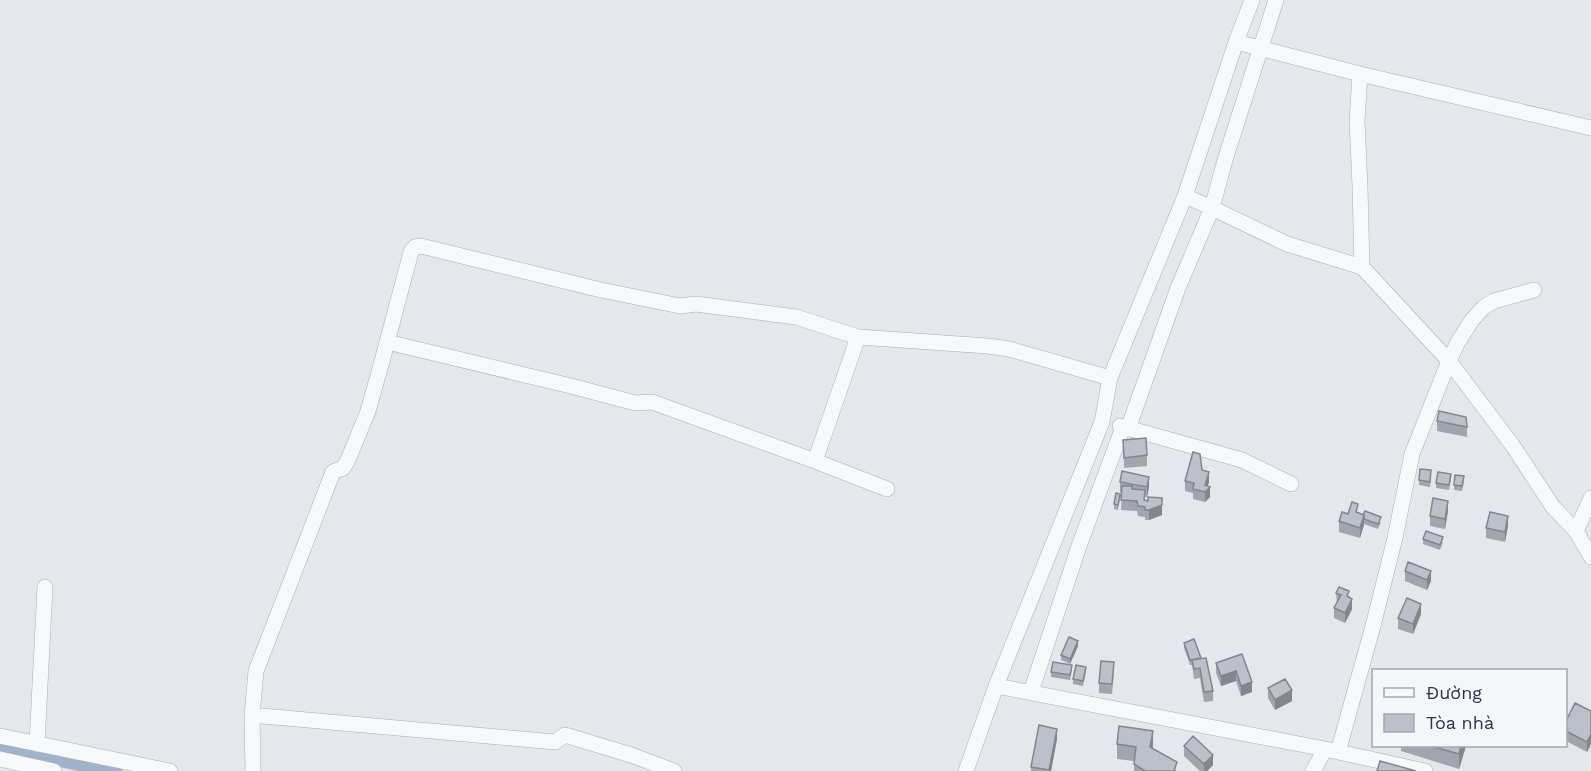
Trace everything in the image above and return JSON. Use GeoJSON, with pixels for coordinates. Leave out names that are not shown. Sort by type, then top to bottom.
{"type":"FeatureCollection","features":[{"type":"Feature","properties":{"kind":"street"},"geometry":{"type":"LineString","coordinates":[[966,771],[996,686],[1102,422],[1110,378],[1185,196],[1252,0]]}},
{"type":"Feature","properties":{"kind":"street"},"geometry":{"type":"LineString","coordinates":[[1031,692],[1079,546],[1178,288],[1212,208],[1276,0]]}},
{"type":"Feature","properties":{"kind":"street"},"geometry":{"type":"LineString","coordinates":[[1236,42],[1360,74],[1591,128]]}},
{"type":"Feature","properties":{"kind":"street"},"geometry":{"type":"LineString","coordinates":[[1360,74],[1357,121],[1362,267]]}},
{"type":"Feature","properties":{"kind":"street"},"geometry":{"type":"LineString","coordinates":[[1185,196],[1287,244],[1362,267],[1449,361],[1513,446],[1553,507],[1576,531],[1591,557]]}},
{"type":"Feature","properties":{"kind":"street"},"geometry":{"type":"LineString","coordinates":[[253,771],[252,715],[256,671],[333,472],[343,468],[368,411],[411,252],[415,247],[421,246],[602,290],[680,306],[696,304],[796,317],[858,337],[998,348],[1110,378]]}},
{"type":"Feature","properties":{"kind":"street"},"geometry":{"type":"LineString","coordinates":[[1313,771],[1332,750],[1384,582],[1412,454],[1449,361],[1472,320],[1485,307],[1534,290]]}},
{"type":"Feature","properties":{"kind":"street"},"geometry":{"type":"LineString","coordinates":[[815,461],[858,337]]}},
{"type":"Feature","properties":{"kind":"street"},"geometry":{"type":"LineString","coordinates":[[387,342],[635,403],[652,402],[887,489]]}},
{"type":"Feature","properties":{"kind":"street"},"geometry":{"type":"LineString","coordinates":[[1102,422],[1242,460],[1291,484]]}},
{"type":"Feature","properties":{"kind":"street"},"geometry":{"type":"LineString","coordinates":[[1576,531],[1591,498]]}},
{"type":"Feature","properties":{"kind":"street"},"geometry":{"type":"LineString","coordinates":[[37,744],[45,587]]}},
{"type":"Feature","properties":{"kind":"street"},"geometry":{"type":"LineString","coordinates":[[996,686],[1332,750],[1425,771]]}},
{"type":"Feature","properties":{"kind":"street"},"geometry":{"type":"LineString","coordinates":[[252,715],[555,742],[565,735],[674,771]]}},
{"type":"Feature","properties":{"kind":"street"},"geometry":{"type":"LineString","coordinates":[[0,736],[170,771]]}},
{"type":"Feature","properties":{"kind":"street"},"geometry":{"type":"LineString","coordinates":[[0,759],[54,771]]}},
{"type":"Feature","properties":{"kind":"building"},"geometry":{"type":"Polygon","coordinates":[[[1439,411],[1466,417],[1467,427],[1437,421],[1439,411]]]}},
{"type":"Feature","properties":{"kind":"building"},"geometry":{"type":"Polygon","coordinates":[[[1146,438],[1147,455],[1124,458],[1123,440],[1146,438]]]}},
{"type":"Feature","properties":{"kind":"building"},"geometry":{"type":"Polygon","coordinates":[[[1193,452],[1200,454],[1202,470],[1209,472],[1205,485],[1210,487],[1205,492],[1193,489],[1194,483],[1185,481],[1193,452]]]}},
{"type":"Feature","properties":{"kind":"building"},"geometry":{"type":"Polygon","coordinates":[[[1420,469],[1431,470],[1430,482],[1419,480],[1420,469]]]}},
{"type":"Feature","properties":{"kind":"building"},"geometry":{"type":"Polygon","coordinates":[[[1122,471],[1149,477],[1147,487],[1120,482],[1122,471]]]}},
{"type":"Feature","properties":{"kind":"building"},"geometry":{"type":"Polygon","coordinates":[[[1438,472],[1451,474],[1449,485],[1436,483],[1438,472]]]}},
{"type":"Feature","properties":{"kind":"building"},"geometry":{"type":"Polygon","coordinates":[[[1455,475],[1464,476],[1462,486],[1454,485],[1455,475]]]}},
{"type":"Feature","properties":{"kind":"building"},"geometry":{"type":"Polygon","coordinates":[[[1122,486],[1145,490],[1144,500],[1148,501],[1148,497],[1162,498],[1162,505],[1145,510],[1145,507],[1138,506],[1137,501],[1121,500],[1122,486]]]}},
{"type":"Feature","properties":{"kind":"building"},"geometry":{"type":"Polygon","coordinates":[[[1116,493],[1120,494],[1118,505],[1114,504],[1116,493]]]}},
{"type":"Feature","properties":{"kind":"building"},"geometry":{"type":"Polygon","coordinates":[[[1433,498],[1448,501],[1445,519],[1430,516],[1433,498]]]}},
{"type":"Feature","properties":{"kind":"building"},"geometry":{"type":"Polygon","coordinates":[[[1352,502],[1358,504],[1356,512],[1364,515],[1360,528],[1339,521],[1342,512],[1348,514],[1352,502]]]}},
{"type":"Feature","properties":{"kind":"building"},"geometry":{"type":"Polygon","coordinates":[[[1365,511],[1381,517],[1378,524],[1364,519],[1365,511]]]}},
{"type":"Feature","properties":{"kind":"building"},"geometry":{"type":"Polygon","coordinates":[[[1490,512],[1508,516],[1505,532],[1486,528],[1490,512]]]}},
{"type":"Feature","properties":{"kind":"building"},"geometry":{"type":"Polygon","coordinates":[[[1426,531],[1443,537],[1440,545],[1423,539],[1426,531]]]}},
{"type":"Feature","properties":{"kind":"building"},"geometry":{"type":"Polygon","coordinates":[[[1408,562],[1431,571],[1427,580],[1405,571],[1408,562]]]}},
{"type":"Feature","properties":{"kind":"building"},"geometry":{"type":"Polygon","coordinates":[[[1339,587],[1349,591],[1347,596],[1352,599],[1345,613],[1334,608],[1341,595],[1336,593],[1339,587]]]}},
{"type":"Feature","properties":{"kind":"building"},"geometry":{"type":"Polygon","coordinates":[[[1407,598],[1421,604],[1413,624],[1398,618],[1407,598]]]}},
{"type":"Feature","properties":{"kind":"building"},"geometry":{"type":"Polygon","coordinates":[[[1069,637],[1078,641],[1070,659],[1061,655],[1069,637]]]}},
{"type":"Feature","properties":{"kind":"building"},"geometry":{"type":"Polygon","coordinates":[[[1194,639],[1201,658],[1190,660],[1184,643],[1194,639]]]}},
{"type":"Feature","properties":{"kind":"building"},"geometry":{"type":"Polygon","coordinates":[[[1242,654],[1252,682],[1241,686],[1236,671],[1221,676],[1216,663],[1242,654]]]}},
{"type":"Feature","properties":{"kind":"building"},"geometry":{"type":"Polygon","coordinates":[[[1206,658],[1213,691],[1204,692],[1200,668],[1194,669],[1192,660],[1206,658]]]}},
{"type":"Feature","properties":{"kind":"building"},"geometry":{"type":"Polygon","coordinates":[[[1101,661],[1114,662],[1112,684],[1099,683],[1101,661]]]}},
{"type":"Feature","properties":{"kind":"building"},"geometry":{"type":"Polygon","coordinates":[[[1053,662],[1072,665],[1070,675],[1051,672],[1053,662]]]}},
{"type":"Feature","properties":{"kind":"building"},"geometry":{"type":"Polygon","coordinates":[[[1076,665],[1086,667],[1083,681],[1073,679],[1076,665]]]}},
{"type":"Feature","properties":{"kind":"building"},"geometry":{"type":"Polygon","coordinates":[[[1285,679],[1292,690],[1275,700],[1268,688],[1285,679]]]}},
{"type":"Feature","properties":{"kind":"building"},"geometry":{"type":"Polygon","coordinates":[[[1575,703],[1591,711],[1591,734],[1587,742],[1567,732],[1567,719],[1575,703]]]}},
{"type":"Feature","properties":{"kind":"building"},"geometry":{"type":"Polygon","coordinates":[[[1039,725],[1057,729],[1049,770],[1031,767],[1039,725]]]}},
{"type":"Feature","properties":{"kind":"building"},"geometry":{"type":"Polygon","coordinates":[[[1119,726],[1153,731],[1150,747],[1177,762],[1174,771],[1145,771],[1134,764],[1136,747],[1117,744],[1119,726]]]}},
{"type":"Feature","properties":{"kind":"building"},"geometry":{"type":"Polygon","coordinates":[[[1193,736],[1213,755],[1204,764],[1184,746],[1193,736]]]}},
{"type":"Feature","properties":{"kind":"building"},"geometry":{"type":"Polygon","coordinates":[[[1434,747],[1461,747],[1459,754],[1434,747]]]}},
{"type":"Feature","properties":{"kind":"building"},"geometry":{"type":"Polygon","coordinates":[[[1380,761],[1416,771],[1377,771],[1380,761]]]}},
{"type":"Feature","properties":{"kind":"waterway"},"geometry":{"type":"LineString","coordinates":[[0,747],[115,771]]}}]}
